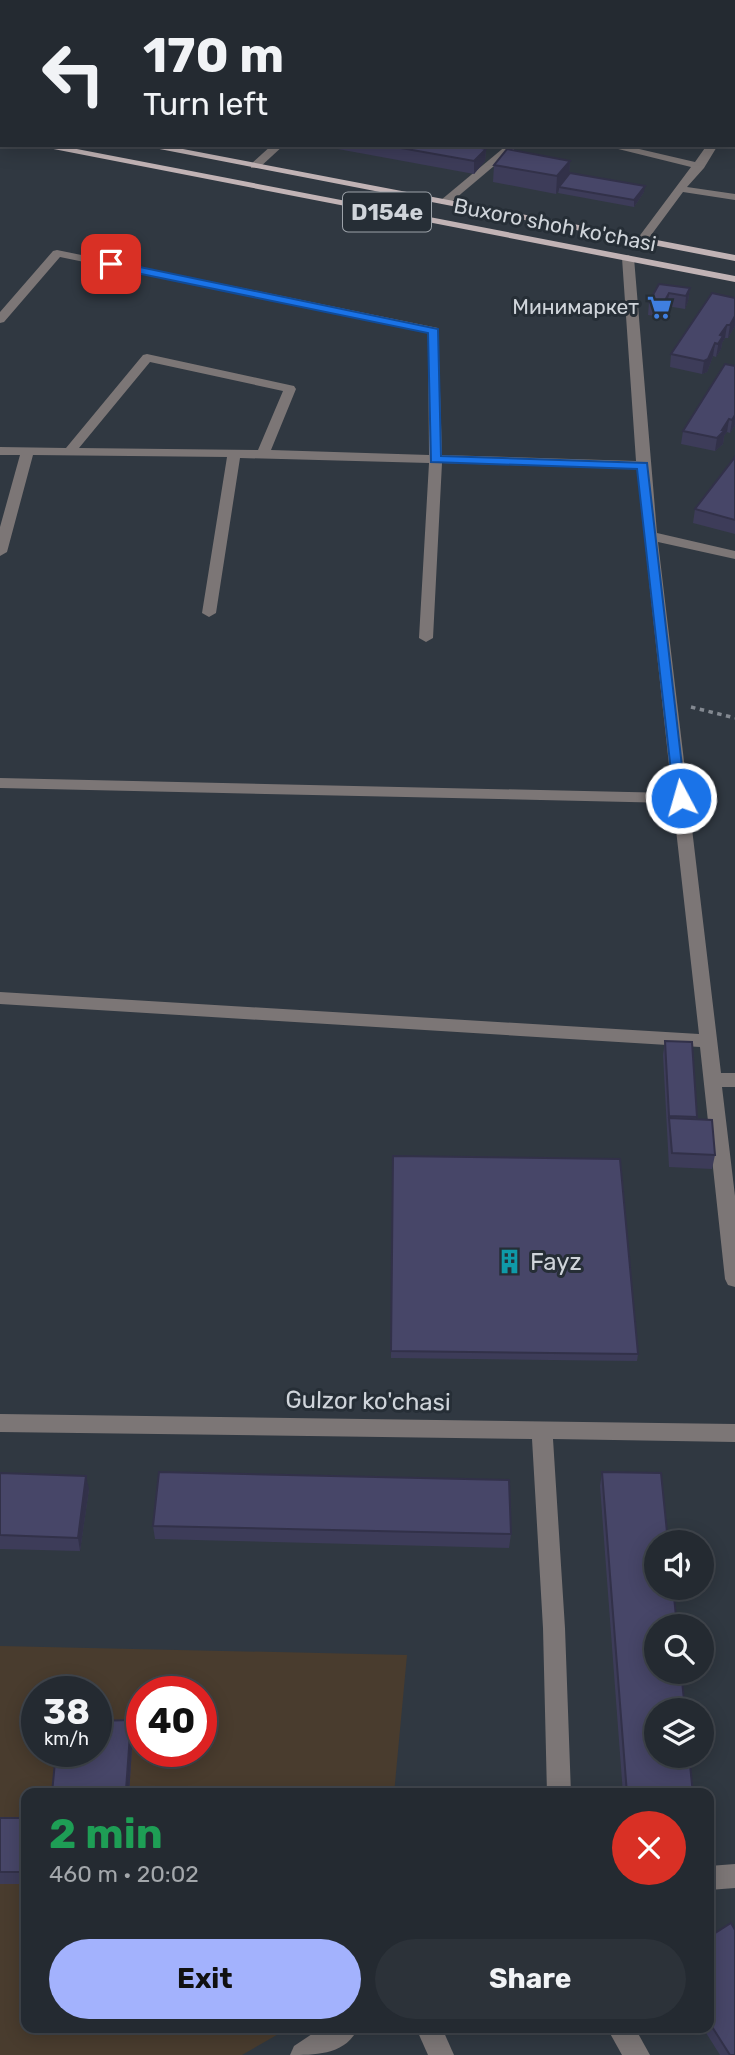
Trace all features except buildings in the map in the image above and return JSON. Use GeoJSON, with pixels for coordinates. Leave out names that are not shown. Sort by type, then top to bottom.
{"type":"FeatureCollection","features":[{"type":"Feature","properties":{"kind":"main road","name":"Buxoro shoh ko'chasi"},"geometry":{"type":"LineString","coordinates":[[48,147],[735,279]]}},
{"type":"Feature","properties":{"kind":"main road","name":"Buxoro shoh ko'chasi"},"geometry":{"type":"LineString","coordinates":[[155,147],[735,258]]}},
{"type":"Feature","properties":{"kind":"street"},"geometry":{"type":"LineString","coordinates":[[255,166],[277,147]]}},
{"type":"Feature","properties":{"kind":"street"},"geometry":{"type":"LineString","coordinates":[[445,202],[512,147]]}},
{"type":"Feature","properties":{"kind":"street"},"geometry":{"type":"LineString","coordinates":[[616,147],[700,166]]}},
{"type":"Feature","properties":{"kind":"street"},"geometry":{"type":"LineString","coordinates":[[642,240],[712,147]]}},
{"type":"Feature","properties":{"kind":"street"},"geometry":{"type":"LineString","coordinates":[[682,189],[735,197]]}},
{"type":"Feature","properties":{"kind":"street"},"geometry":{"type":"LineString","coordinates":[[0,319],[57,253],[434,331],[436,459],[426,638]]}},
{"type":"Feature","properties":{"kind":"street"},"geometry":{"type":"LineString","coordinates":[[628,258],[643,465],[735,1279]]}},
{"type":"Feature","properties":{"kind":"street"},"geometry":{"type":"LineString","coordinates":[[71,451],[147,358],[290,388],[263,454]]}},
{"type":"Feature","properties":{"kind":"street"},"geometry":{"type":"LineString","coordinates":[[0,451],[263,454],[643,465]]}},
{"type":"Feature","properties":{"kind":"street"},"geometry":{"type":"LineString","coordinates":[[0,552],[27,452]]}},
{"type":"Feature","properties":{"kind":"street"},"geometry":{"type":"LineString","coordinates":[[209,613],[234,455]]}},
{"type":"Feature","properties":{"kind":"street"},"geometry":{"type":"LineString","coordinates":[[652,536],[735,555]]}},
{"type":"Feature","properties":{"kind":"street"},"geometry":{"type":"LineString","coordinates":[[0,783],[681,798]]}},
{"type":"Feature","properties":{"kind":"street"},"geometry":{"type":"LineString","coordinates":[[0,999],[708,1041]]}},
{"type":"Feature","properties":{"kind":"street"},"geometry":{"type":"LineString","coordinates":[[713,1080],[735,1080]]}},
{"type":"Feature","properties":{"kind":"street","name":"Gulzor ko'chasi"},"geometry":{"type":"LineString","coordinates":[[0,1423],[735,1433]]}},
{"type":"Feature","properties":{"kind":"street"},"geometry":{"type":"LineString","coordinates":[[542,1430],[554,1628],[559,1788]]}},
{"type":"Feature","properties":{"kind":"street"},"geometry":{"type":"LineString","coordinates":[[714,1878],[735,1876]]}},
{"type":"Feature","properties":{"kind":"street"},"geometry":{"type":"LineString","coordinates":[[303,2055],[337,2033]]}},
{"type":"Feature","properties":{"kind":"street"},"geometry":{"type":"LineString","coordinates":[[431,2033],[441,2055]]}},
{"type":"Feature","properties":{"kind":"street"},"geometry":{"type":"LineString","coordinates":[[623,2033],[637,2055]]}},
{"type":"Feature","properties":{"kind":"path"},"geometry":{"type":"LineString","coordinates":[[670,701],[735,718]]}},
{"type":"Feature","properties":{"kind":"shaded area"},"geometry":{"type":"Polygon","coordinates":[[[0,1646],[407,1655],[395,1788],[21,1788],[21,2033],[280,2033],[242,2055],[0,2055],[0,1646]]]}},
{"type":"Feature","properties":{"kind":"place","name":"Минимаркет"},"geometry":{"type":"Point","coordinates":[659,307]}},
{"type":"Feature","properties":{"kind":"place","name":"Fayz"},"geometry":{"type":"Point","coordinates":[510,1262]}},
{"type":"Feature","properties":{"kind":"route"},"geometry":{"type":"LineString","coordinates":[[111,264],[434,331],[436,459],[643,465],[681,798]]}}]}
